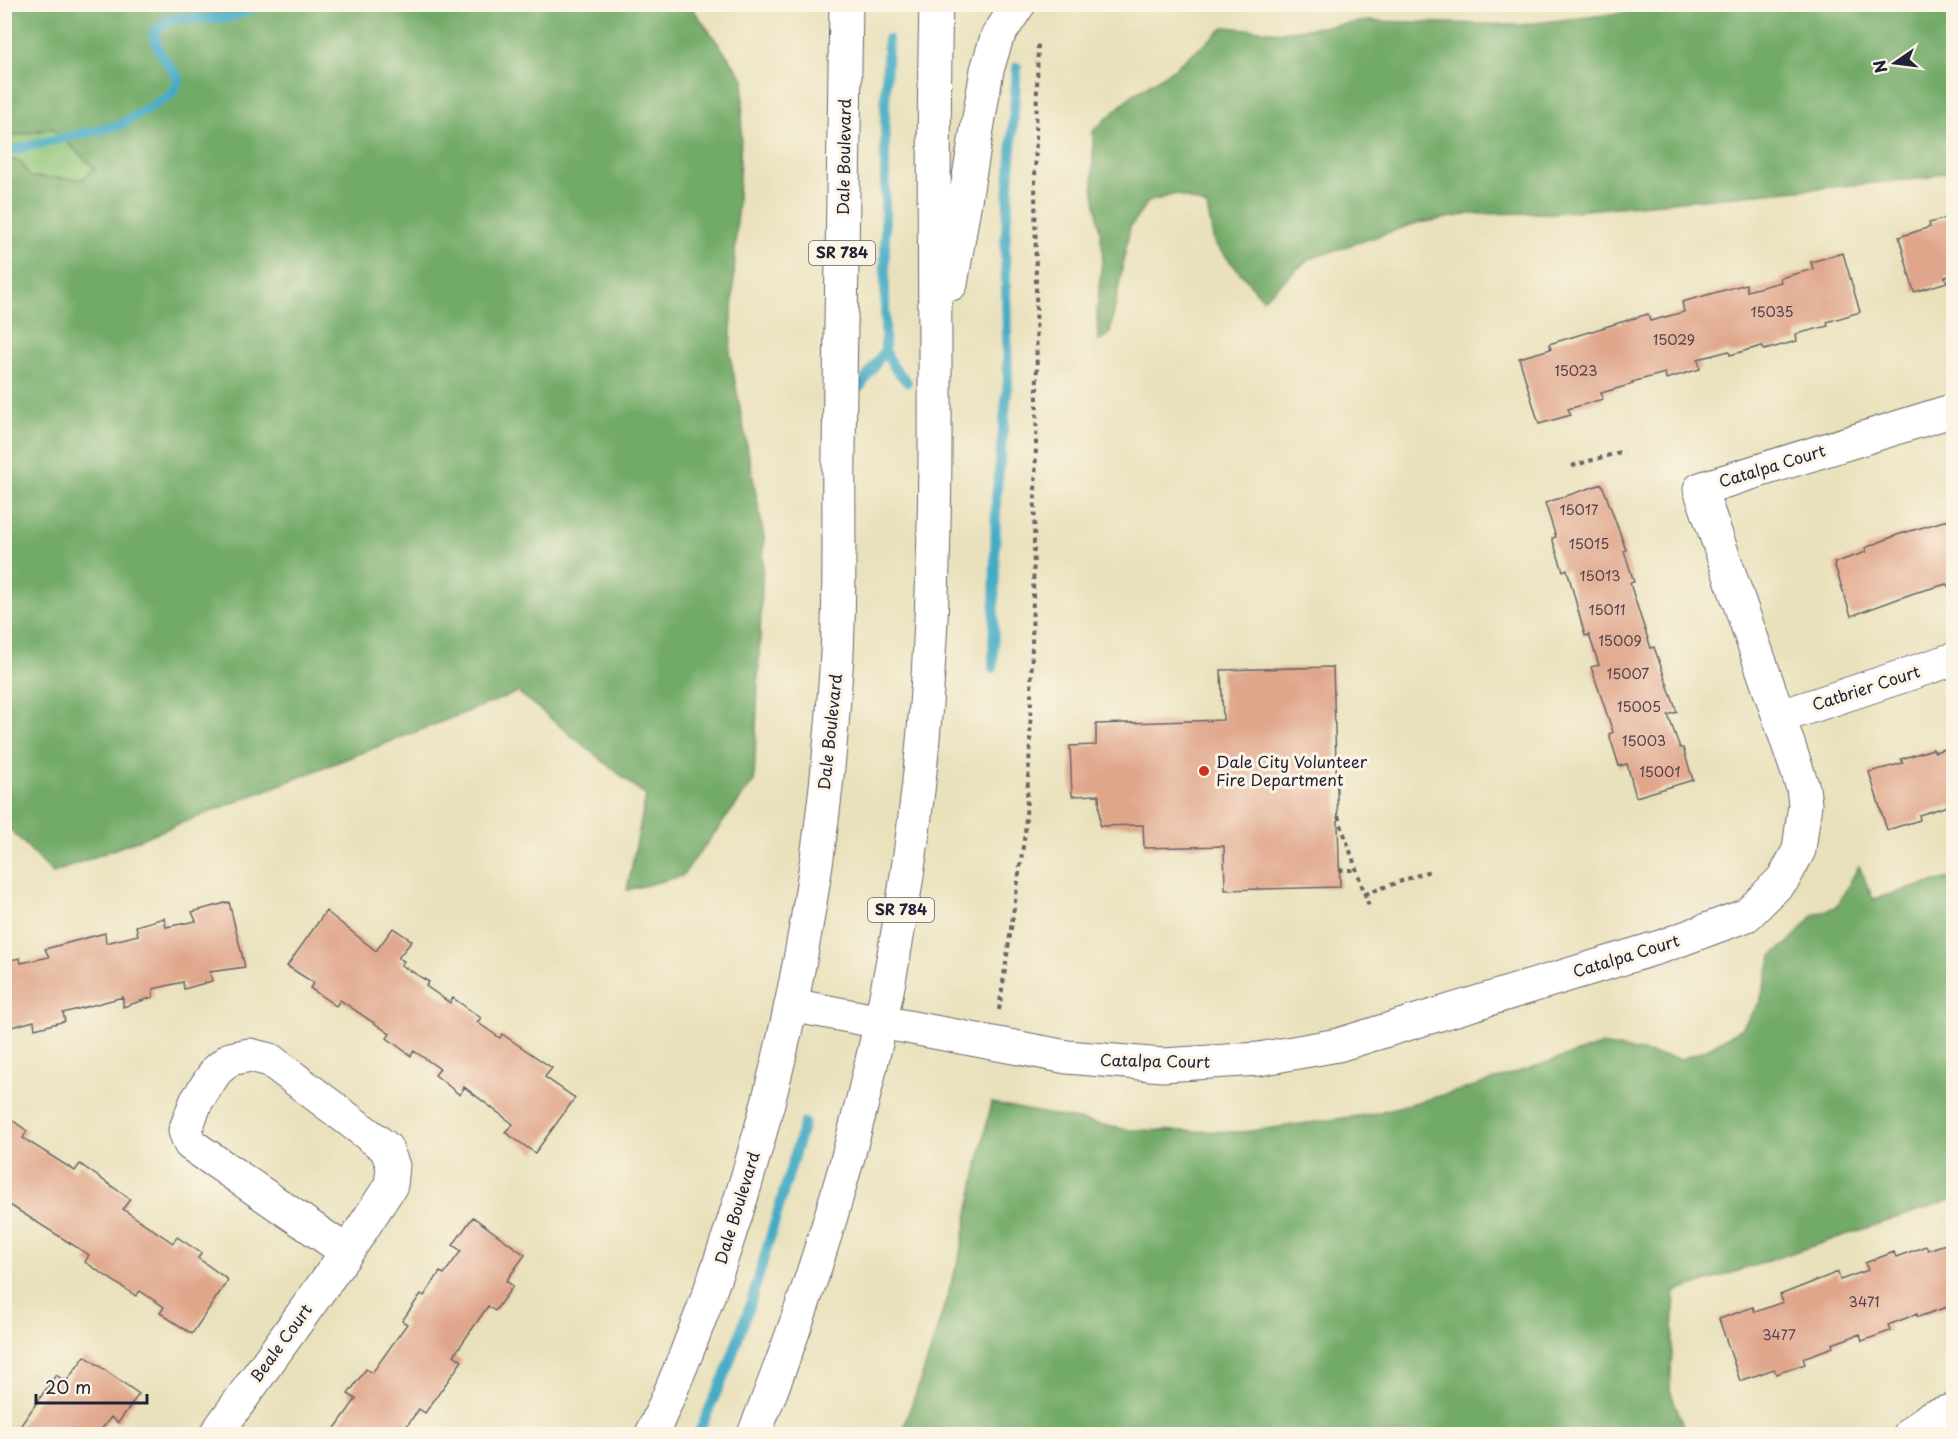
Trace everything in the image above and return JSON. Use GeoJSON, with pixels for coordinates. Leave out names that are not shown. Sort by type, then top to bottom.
{"type":"FeatureCollection","features":[{"type":"Feature","properties":{"kind":"main road","name":"Dale Boulevard"},"geometry":{"type":"LineString","coordinates":[[652,1434],[682,1369],[726,1250],[762,1124],[790,1005],[807,915],[824,798],[837,669],[846,4]]}},
{"type":"Feature","properties":{"kind":"main road","name":"SR 784"},"geometry":{"type":"LineString","coordinates":[[754,1434],[815,1267],[847,1162],[882,1022],[917,797],[930,640],[936,365],[936,4]]}},
{"type":"Feature","properties":{"kind":"main road"},"geometry":{"type":"LineString","coordinates":[[936,365],[987,70],[997,37],[1019,4]]}},
{"type":"Feature","properties":{"kind":"main road","name":"Catalpa Court"},"geometry":{"type":"LineString","coordinates":[[790,1005],[1067,1057],[1163,1065],[1205,1064],[1300,1054],[1403,1025],[1728,923],[1747,915],[1784,879],[1799,850],[1805,819],[1803,788],[1700,489],[1953,410]]}},
{"type":"Feature","properties":{"kind":"main road","name":"Catbrier Court"},"geometry":{"type":"LineString","coordinates":[[1779,717],[1953,659]]}},
{"type":"Feature","properties":{"kind":"main road","name":"Beale Court"},"geometry":{"type":"LineString","coordinates":[[216,1434],[347,1252],[391,1185],[393,1166],[386,1148],[270,1060],[250,1056],[230,1059],[216,1071],[196,1102],[185,1131],[190,1144],[347,1252]]}},
{"type":"Feature","properties":{"kind":"main road"},"geometry":{"type":"LineString","coordinates":[[1910,1434],[1931,1418],[1953,1410]]}},
{"type":"Feature","properties":{"kind":"path"},"geometry":{"type":"LineString","coordinates":[[993,1043],[1016,908],[1025,832],[1030,746],[1037,395],[1035,180],[1039,43],[1034,39]]}},
{"type":"Feature","properties":{"kind":"path"},"geometry":{"type":"LineString","coordinates":[[1572,466],[1624,451]]}},
{"type":"Feature","properties":{"kind":"path"},"geometry":{"type":"LineString","coordinates":[[1338,816],[1370,909]]}},
{"type":"Feature","properties":{"kind":"path"},"geometry":{"type":"LineString","coordinates":[[1339,870],[1356,870]]}},
{"type":"Feature","properties":{"kind":"path"},"geometry":{"type":"LineString","coordinates":[[1365,894],[1430,871]]}},
{"type":"Feature","properties":{"kind":"green space"},"geometry":{"type":"Polygon","coordinates":[[[1702,4],[1953,5],[1953,169],[1927,178],[1553,213],[1470,214],[1414,224],[1309,259],[1263,299],[1214,243],[1207,206],[1176,194],[1148,202],[1130,227],[1110,333],[1098,342],[1097,311],[1103,251],[1093,186],[1093,131],[1131,96],[1172,70],[1225,27],[1281,32],[1369,21],[1518,25],[1702,4]]]}},
{"type":"Feature","properties":{"kind":"green space"},"geometry":{"type":"Polygon","coordinates":[[[4,5],[690,5],[744,79],[730,355],[764,537],[754,781],[682,876],[627,890],[646,796],[518,692],[53,873],[5,824],[5,159],[20,161],[30,177],[82,179],[95,169],[52,128],[5,138],[4,5]]]}},
{"type":"Feature","properties":{"kind":"green space"},"geometry":{"type":"Polygon","coordinates":[[[52,128],[95,169],[82,179],[30,177],[20,161],[5,159],[5,138],[52,128]]]}},
{"type":"Feature","properties":{"kind":"green space"},"geometry":{"type":"Polygon","coordinates":[[[1859,866],[1873,899],[1953,877],[1953,1199],[1675,1292],[1670,1391],[1687,1434],[901,1434],[927,1362],[959,1258],[991,1103],[1129,1130],[1244,1132],[1372,1114],[1462,1090],[1601,1045],[1682,1059],[1709,1048],[1742,1028],[1760,1002],[1772,956],[1790,941],[1814,915],[1837,906],[1859,866]]]}},
{"type":"Feature","properties":{"kind":"building"},"geometry":{"type":"Polygon","coordinates":[[[1954,216],[1954,275],[1945,277],[1947,282],[1914,292],[1899,237],[1930,227],[1929,223],[1954,216]]]}},
{"type":"Feature","properties":{"kind":"building"},"geometry":{"type":"Polygon","coordinates":[[[1843,253],[1860,312],[1827,322],[1828,326],[1796,334],[1797,341],[1764,350],[1762,346],[1730,355],[1729,351],[1698,359],[1700,369],[1666,379],[1665,373],[1632,382],[1633,384],[1601,393],[1603,399],[1568,409],[1571,415],[1539,424],[1519,358],[1551,349],[1549,344],[1648,314],[1650,321],[1684,312],[1682,302],[1746,284],[1747,291],[1781,282],[1780,278],[1813,269],[1811,262],[1843,253]]]}},
{"type":"Feature","properties":{"kind":"building"},"geometry":{"type":"Polygon","coordinates":[[[1602,484],[1626,550],[1624,551],[1634,582],[1630,583],[1641,618],[1677,712],[1668,715],[1680,748],[1683,748],[1693,780],[1636,797],[1627,764],[1619,766],[1609,734],[1613,732],[1591,667],[1599,665],[1589,635],[1585,636],[1567,569],[1563,571],[1552,538],[1556,537],[1545,503],[1602,484]]]}},
{"type":"Feature","properties":{"kind":"building"},"geometry":{"type":"Polygon","coordinates":[[[1954,518],[1954,587],[1949,588],[1947,584],[1914,593],[1851,616],[1834,563],[1866,552],[1865,548],[1897,535],[1954,518]]]}},
{"type":"Feature","properties":{"kind":"building","name":"Dale City Volunteer Fire Department"},"geometry":{"type":"Polygon","coordinates":[[[1333,667],[1340,887],[1225,890],[1224,846],[1144,848],[1143,825],[1100,826],[1099,795],[1072,796],[1070,746],[1096,745],[1096,724],[1223,720],[1221,670],[1333,667]]]}},
{"type":"Feature","properties":{"kind":"building"},"geometry":{"type":"Polygon","coordinates":[[[1954,746],[1954,811],[1951,805],[1919,815],[1920,820],[1887,830],[1869,772],[1903,763],[1901,759],[1933,749],[1935,752],[1954,746]]]}},
{"type":"Feature","properties":{"kind":"building"},"geometry":{"type":"Polygon","coordinates":[[[229,902],[245,967],[210,972],[212,981],[184,989],[183,982],[153,989],[153,997],[123,1007],[123,997],[63,1013],[65,1021],[35,1029],[34,1021],[4,1029],[4,961],[20,958],[21,963],[49,957],[45,949],[105,933],[106,943],[138,935],[136,926],[164,918],[166,927],[196,921],[192,912],[229,902]]]}},
{"type":"Feature","properties":{"kind":"building"},"geometry":{"type":"Polygon","coordinates":[[[326,911],[376,951],[393,928],[412,941],[398,958],[404,961],[401,965],[429,982],[426,986],[450,1003],[453,998],[481,1018],[477,1022],[500,1038],[502,1034],[552,1068],[545,1077],[575,1098],[535,1153],[505,1132],[513,1124],[464,1087],[460,1095],[435,1075],[440,1069],[414,1051],[411,1056],[387,1038],[390,1034],[340,1000],[336,1006],[310,988],[314,983],[287,966],[326,911]]]}},
{"type":"Feature","properties":{"kind":"building"},"geometry":{"type":"Polygon","coordinates":[[[5,1115],[27,1131],[23,1138],[75,1171],[80,1164],[130,1199],[123,1209],[173,1243],[177,1237],[201,1253],[198,1258],[228,1280],[192,1334],[160,1313],[164,1307],[140,1291],[136,1296],[85,1262],[89,1255],[5,1202],[5,1115]]]}},
{"type":"Feature","properties":{"kind":"building"},"geometry":{"type":"Polygon","coordinates":[[[473,1217],[525,1255],[506,1281],[513,1286],[495,1311],[488,1306],[454,1355],[462,1361],[425,1413],[419,1409],[403,1431],[408,1434],[331,1434],[356,1399],[348,1394],[366,1369],[372,1373],[407,1324],[402,1321],[421,1294],[424,1296],[440,1272],[444,1274],[461,1251],[453,1245],[473,1217]]]}},
{"type":"Feature","properties":{"kind":"building"},"geometry":{"type":"Polygon","coordinates":[[[1954,1241],[1954,1309],[1948,1311],[1947,1307],[1918,1317],[1917,1314],[1888,1325],[1890,1331],[1862,1341],[1860,1334],[1832,1344],[1833,1347],[1803,1358],[1805,1364],[1776,1374],[1774,1369],[1740,1381],[1719,1319],[1753,1307],[1755,1312],[1783,1302],[1780,1295],[1838,1272],[1840,1280],[1868,1270],[1865,1263],[1894,1252],[1896,1257],[1926,1246],[1928,1250],[1954,1241]]]}},
{"type":"Feature","properties":{"kind":"building"},"geometry":{"type":"Polygon","coordinates":[[[85,1356],[139,1394],[118,1423],[111,1417],[98,1434],[23,1434],[25,1432],[19,1428],[56,1375],[66,1382],[85,1356]]]}},
{"type":"Feature","properties":{"kind":"waterway"},"geometry":{"type":"LineString","coordinates":[[4,152],[120,125],[172,94],[179,79],[159,51],[153,33],[171,19],[228,18],[259,6],[272,4]]}},
{"type":"Feature","properties":{"kind":"waterway"},"geometry":{"type":"LineString","coordinates":[[888,39],[885,104],[885,350],[892,365],[907,382]]}},
{"type":"Feature","properties":{"kind":"waterway"},"geometry":{"type":"LineString","coordinates":[[993,668],[996,499],[1008,382],[1005,246],[1017,67]]}},
{"type":"Feature","properties":{"kind":"waterway"},"geometry":{"type":"LineString","coordinates":[[860,387],[885,350]]}},
{"type":"Feature","properties":{"kind":"waterway"},"geometry":{"type":"LineString","coordinates":[[698,1434],[728,1367],[751,1302],[804,1123]]}},
{"type":"Feature","properties":{"kind":"place","name":"Dale City Volunteer Fire Department"},"geometry":{"type":"Point","coordinates":[1204,771]}}]}
